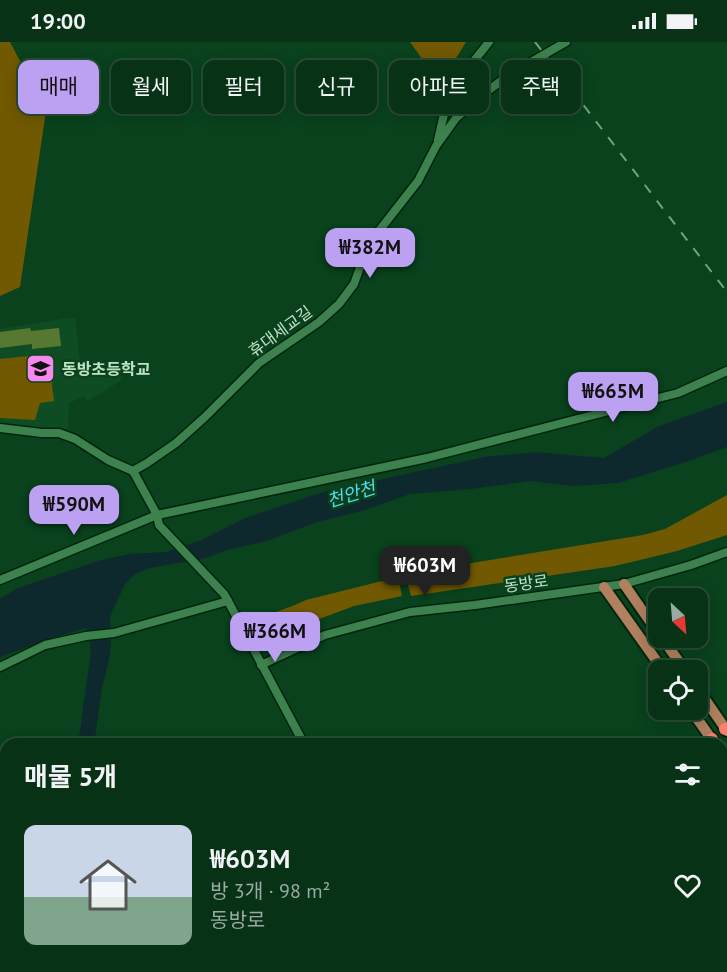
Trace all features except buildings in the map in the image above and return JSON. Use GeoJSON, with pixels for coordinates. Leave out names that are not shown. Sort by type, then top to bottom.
{"type":"FeatureCollection","features":[{"type":"Feature","properties":{"kind":"main road"},"geometry":{"type":"LineString","coordinates":[[624,584],[648,619]]}},
{"type":"Feature","properties":{"kind":"main road"},"geometry":{"type":"LineString","coordinates":[[604,587],[656,660]]}},
{"type":"Feature","properties":{"kind":"main road"},"geometry":{"type":"LineString","coordinates":[[708,704],[726,730]]}},
{"type":"Feature","properties":{"kind":"main road"},"geometry":{"type":"LineString","coordinates":[[698,720],[710,738]]}},
{"type":"Feature","properties":{"kind":"street"},"geometry":{"type":"LineString","coordinates":[[436,146],[449,92],[489,42]]}},
{"type":"Feature","properties":{"kind":"street","name":"휴대세교길"},"geometry":{"type":"LineString","coordinates":[[133,471],[176,443],[259,363],[319,322],[339,304],[354,284],[368,245],[418,181],[436,146],[456,118],[482,94],[512,73],[566,42]]}},
{"type":"Feature","properties":{"kind":"street"},"geometry":{"type":"LineString","coordinates":[[0,580],[157,514],[427,458],[678,393],[727,371]]}},
{"type":"Feature","properties":{"kind":"street"},"geometry":{"type":"LineString","coordinates":[[0,428],[59,433],[75,439],[108,460],[133,471],[157,514],[159,525],[226,598],[301,738]]}},
{"type":"Feature","properties":{"kind":"street","name":"동방로"},"geometry":{"type":"LineString","coordinates":[[261,665],[325,635],[410,612],[624,584],[727,552]]}},
{"type":"Feature","properties":{"kind":"street"},"geometry":{"type":"LineString","coordinates":[[0,667],[45,645],[86,636],[114,633],[226,598]]}},
{"type":"Feature","properties":{"kind":"shaded area"},"geometry":{"type":"Polygon","coordinates":[[[0,42],[10,42],[19,60],[18,114],[46,114],[20,287],[0,296],[0,42]]]}},
{"type":"Feature","properties":{"kind":"shaded area"},"geometry":{"type":"Polygon","coordinates":[[[410,42],[466,42],[455,60],[423,60],[410,42]]]}},
{"type":"Feature","properties":{"kind":"shaded area","name":"동방초등학교"},"geometry":{"type":"Polygon","coordinates":[[[75,317],[82,379],[115,358],[122,380],[87,401],[84,396],[69,403],[68,429],[31,429],[0,425],[0,329],[75,317]]]}},
{"type":"Feature","properties":{"kind":"shaded area"},"geometry":{"type":"Polygon","coordinates":[[[48,354],[54,401],[40,403],[35,420],[0,418],[0,359],[48,354]]]}},
{"type":"Feature","properties":{"kind":"shaded area"},"geometry":{"type":"Polygon","coordinates":[[[727,495],[727,535],[677,551],[615,566],[411,596],[405,574],[643,535],[665,529],[727,495]]]}},
{"type":"Feature","properties":{"kind":"shaded area"},"geometry":{"type":"Polygon","coordinates":[[[398,577],[402,596],[354,606],[314,621],[277,640],[267,637],[257,620],[306,600],[398,577]]]}},
{"type":"Feature","properties":{"kind":"water","name":"천안천"},"geometry":{"type":"Polygon","coordinates":[[[727,402],[727,447],[618,483],[573,486],[530,481],[410,494],[362,511],[314,523],[267,541],[227,550],[203,559],[149,568],[134,575],[125,584],[110,616],[109,659],[95,738],[79,738],[91,652],[87,628],[0,657],[0,599],[18,588],[98,561],[129,554],[166,552],[201,540],[245,518],[323,492],[484,457],[536,452],[604,458],[659,426],[727,402]]]}},
{"type":"Feature","properties":{"kind":"railway"},"geometry":{"type":"LineString","coordinates":[[535,42],[727,292]]}},
{"type":"Feature","properties":{"kind":"place","name":"동방초등학교"},"geometry":{"type":"Point","coordinates":[41,369]}}]}
